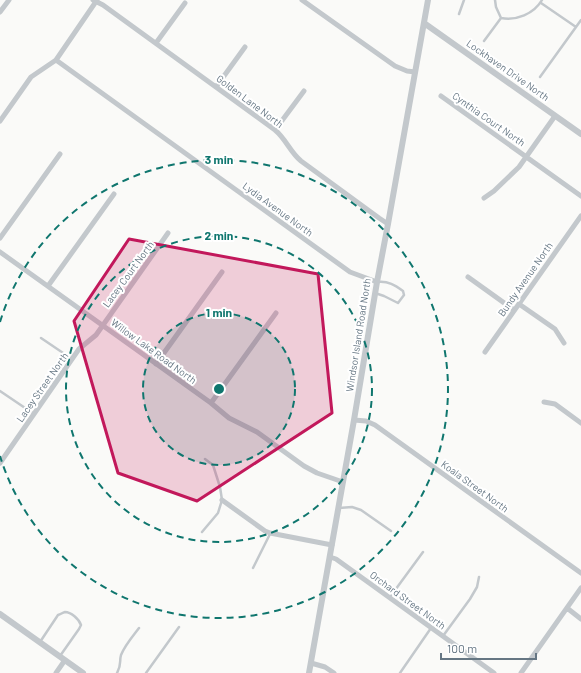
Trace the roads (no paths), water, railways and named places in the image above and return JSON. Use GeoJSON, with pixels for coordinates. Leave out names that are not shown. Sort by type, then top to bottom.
{"type":"FeatureCollection","features":[{"type":"Feature","properties":{"kind":"street"},"geometry":{"type":"LineString","coordinates":[[0,12],[9,0]]}},
{"type":"Feature","properties":{"kind":"street"},"geometry":{"type":"LineString","coordinates":[[0,121],[31,77],[56,60],[95,0]]}},
{"type":"Feature","properties":{"kind":"street","name":"Golden Lane North"},"geometry":{"type":"LineString","coordinates":[[95,0],[275,130],[281,135],[295,156],[388,224]]}},
{"type":"Feature","properties":{"kind":"street"},"geometry":{"type":"LineString","coordinates":[[302,0],[395,66],[415,72]]}},
{"type":"Feature","properties":{"kind":"street","name":"Windsor Island Road North"},"geometry":{"type":"LineString","coordinates":[[309,673],[428,0]]}},
{"type":"Feature","properties":{"kind":"street"},"geometry":{"type":"LineString","coordinates":[[156,43],[185,3]]}},
{"type":"Feature","properties":{"kind":"street","name":"Lockhaven Drive North"},"geometry":{"type":"LineString","coordinates":[[424,22],[581,134]]}},
{"type":"Feature","properties":{"kind":"street"},"geometry":{"type":"LineString","coordinates":[[216,87],[245,47]]}},
{"type":"Feature","properties":{"kind":"street","name":"Lydia Avenue North"},"geometry":{"type":"LineString","coordinates":[[56,60],[350,272],[377,282]]}},
{"type":"Feature","properties":{"kind":"street"},"geometry":{"type":"LineString","coordinates":[[275,130],[304,91]]}},
{"type":"Feature","properties":{"kind":"street","name":"Cynthia Court North"},"geometry":{"type":"LineString","coordinates":[[441,96],[581,196]]}},
{"type":"Feature","properties":{"kind":"street"},"geometry":{"type":"LineString","coordinates":[[484,198],[494,191],[519,167],[555,116]]}},
{"type":"Feature","properties":{"kind":"street"},"geometry":{"type":"LineString","coordinates":[[0,238],[60,154]]}},
{"type":"Feature","properties":{"kind":"street"},"geometry":{"type":"LineString","coordinates":[[48,286],[114,194]]}},
{"type":"Feature","properties":{"kind":"street","name":"Bundy Avenue North"},"geometry":{"type":"LineString","coordinates":[[485,352],[581,216]]}},
{"type":"Feature","properties":{"kind":"street","name":"Lacey Court North"},"geometry":{"type":"LineString","coordinates":[[102,325],[168,233]]}},
{"type":"Feature","properties":{"kind":"street","name":"Willow Lake Road North"},"geometry":{"type":"LineString","coordinates":[[0,252],[211,403],[229,418],[257,432],[304,466],[317,473],[343,482]]}},
{"type":"Feature","properties":{"kind":"street"},"geometry":{"type":"LineString","coordinates":[[156,364],[222,272]]}},
{"type":"Feature","properties":{"kind":"street"},"geometry":{"type":"LineString","coordinates":[[468,277],[514,310]]}},
{"type":"Feature","properties":{"kind":"street"},"geometry":{"type":"LineString","coordinates":[[519,304],[554,329],[564,343]]}},
{"type":"Feature","properties":{"kind":"street"},"geometry":{"type":"LineString","coordinates":[[211,403],[276,313]]}},
{"type":"Feature","properties":{"kind":"street","name":"Lacey Street North"},"geometry":{"type":"LineString","coordinates":[[0,463],[79,349],[96,335],[102,325]]}},
{"type":"Feature","properties":{"kind":"street"},"geometry":{"type":"LineString","coordinates":[[544,402],[555,404],[581,423]]}},
{"type":"Feature","properties":{"kind":"street","name":"Koala Street North"},"geometry":{"type":"LineString","coordinates":[[354,420],[366,421],[375,424],[581,573]]}},
{"type":"Feature","properties":{"kind":"street"},"geometry":{"type":"LineString","coordinates":[[222,500],[265,531],[332,545]]}},
{"type":"Feature","properties":{"kind":"street","name":"Orchard Street North"},"geometry":{"type":"LineString","coordinates":[[330,557],[336,559],[494,673]]}},
{"type":"Feature","properties":{"kind":"street"},"geometry":{"type":"LineString","coordinates":[[521,673],[581,588]]}},
{"type":"Feature","properties":{"kind":"street"},"geometry":{"type":"LineString","coordinates":[[567,608],[581,618]]}},
{"type":"Feature","properties":{"kind":"street"},"geometry":{"type":"LineString","coordinates":[[0,614],[82,673]]}},
{"type":"Feature","properties":{"kind":"street"},"geometry":{"type":"LineString","coordinates":[[56,673],[62,658]]}},
{"type":"Feature","properties":{"kind":"street"},"geometry":{"type":"LineString","coordinates":[[311,663],[325,667],[334,673]]}},
{"type":"Feature","properties":{"kind":"lane"},"geometry":{"type":"LineString","coordinates":[[459,14],[464,0]]}},
{"type":"Feature","properties":{"kind":"lane"},"geometry":{"type":"LineString","coordinates":[[495,0],[496,7],[501,18]]}},
{"type":"Feature","properties":{"kind":"lane"},"geometry":{"type":"LineString","coordinates":[[501,18],[522,16],[532,11],[541,1],[576,27]]}},
{"type":"Feature","properties":{"kind":"lane"},"geometry":{"type":"LineString","coordinates":[[484,41],[501,18]]}},
{"type":"Feature","properties":{"kind":"lane"},"geometry":{"type":"LineString","coordinates":[[540,77],[581,20]]}},
{"type":"Feature","properties":{"kind":"lane"},"geometry":{"type":"LineString","coordinates":[[375,293],[398,303],[404,293],[390,283],[377,282]]}},
{"type":"Feature","properties":{"kind":"lane"},"geometry":{"type":"LineString","coordinates":[[41,338],[72,359]]}},
{"type":"Feature","properties":{"kind":"lane"},"geometry":{"type":"LineString","coordinates":[[0,391],[34,414]]}},
{"type":"Feature","properties":{"kind":"lane"},"geometry":{"type":"LineString","coordinates":[[202,532],[218,513],[222,500],[220,487],[213,465],[205,459]]}},
{"type":"Feature","properties":{"kind":"lane"},"geometry":{"type":"LineString","coordinates":[[338,508],[352,508],[361,510],[391,530]]}},
{"type":"Feature","properties":{"kind":"lane"},"geometry":{"type":"LineString","coordinates":[[253,568],[270,533]]}},
{"type":"Feature","properties":{"kind":"lane"},"geometry":{"type":"LineString","coordinates":[[389,597],[423,552]]}},
{"type":"Feature","properties":{"kind":"lane"},"geometry":{"type":"LineString","coordinates":[[443,636],[470,599],[477,587],[479,578]]}},
{"type":"Feature","properties":{"kind":"lane"},"geometry":{"type":"LineString","coordinates":[[40,642],[58,615],[62,612],[67,612],[79,620],[81,625],[62,658]]}},
{"type":"Feature","properties":{"kind":"lane"},"geometry":{"type":"LineString","coordinates":[[146,673],[179,627]]}},
{"type":"Feature","properties":{"kind":"lane"},"geometry":{"type":"LineString","coordinates":[[117,673],[120,666],[121,655],[139,628]]}},
{"type":"Feature","properties":{"kind":"lane"},"geometry":{"type":"LineString","coordinates":[[400,673],[432,628]]}}]}
